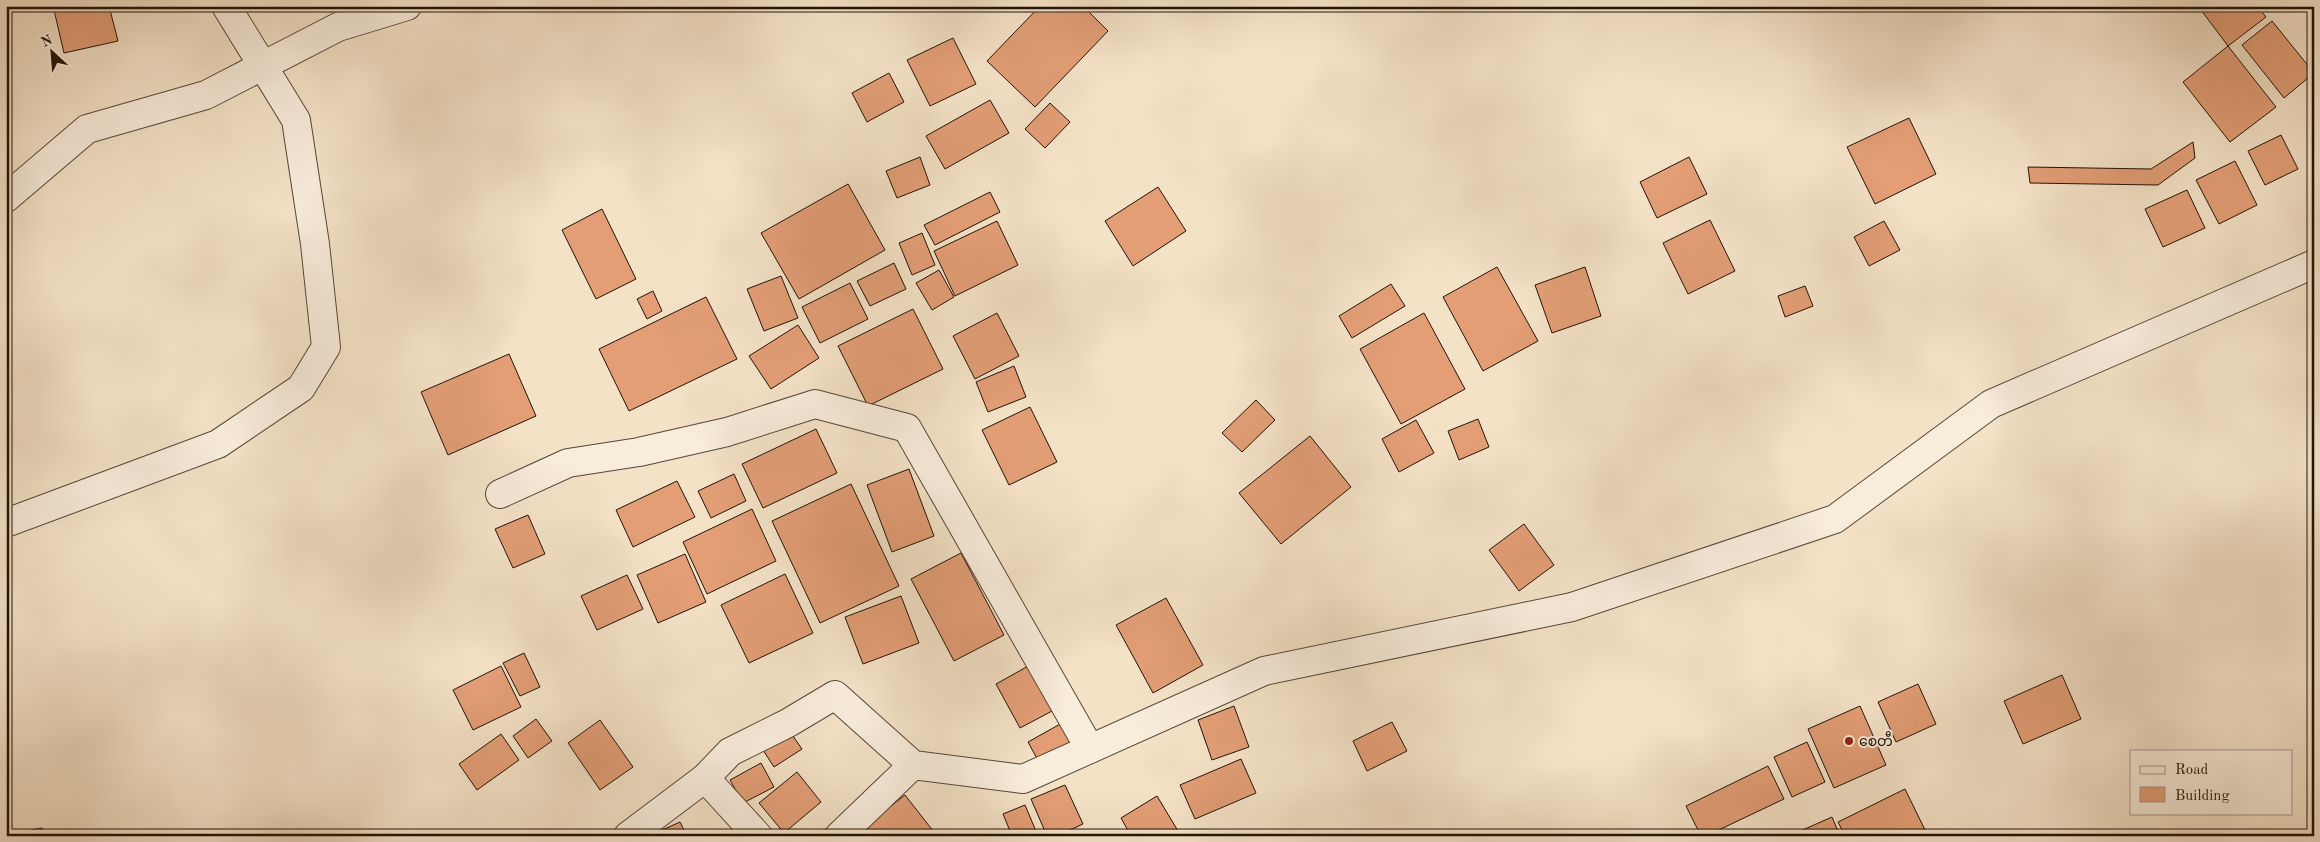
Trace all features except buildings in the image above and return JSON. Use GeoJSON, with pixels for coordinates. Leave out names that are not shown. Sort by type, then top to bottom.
{"type":"FeatureCollection","features":[{"type":"Feature","properties":{"kind":"street"},"geometry":{"type":"LineString","coordinates":[[6,523],[218,444],[301,388],[326,347],[315,244],[296,120],[264,65],[226,6]]}},
{"type":"Feature","properties":{"kind":"street"},"geometry":{"type":"LineString","coordinates":[[6,198],[87,129],[206,95],[338,27],[407,6]]}},
{"type":"Feature","properties":{"kind":"street"},"geometry":{"type":"LineString","coordinates":[[628,836],[705,778],[730,752],[788,723],[835,695],[913,765],[1023,779],[1264,671],[1572,607],[1835,519],[1991,404],[2314,264]]}},
{"type":"Feature","properties":{"kind":"street"},"geometry":{"type":"LineString","coordinates":[[500,494],[568,463],[638,452],[726,432],[815,404],[906,428],[1090,749]]}},
{"type":"Feature","properties":{"kind":"street"},"geometry":{"type":"LineString","coordinates":[[838,836],[913,765]]}},
{"type":"Feature","properties":{"kind":"street"},"geometry":{"type":"LineString","coordinates":[[705,778],[758,836]]}},
{"type":"Feature","properties":{"kind":"place","name":"စေတီ"},"geometry":{"type":"Point","coordinates":[1849,741]}}]}
